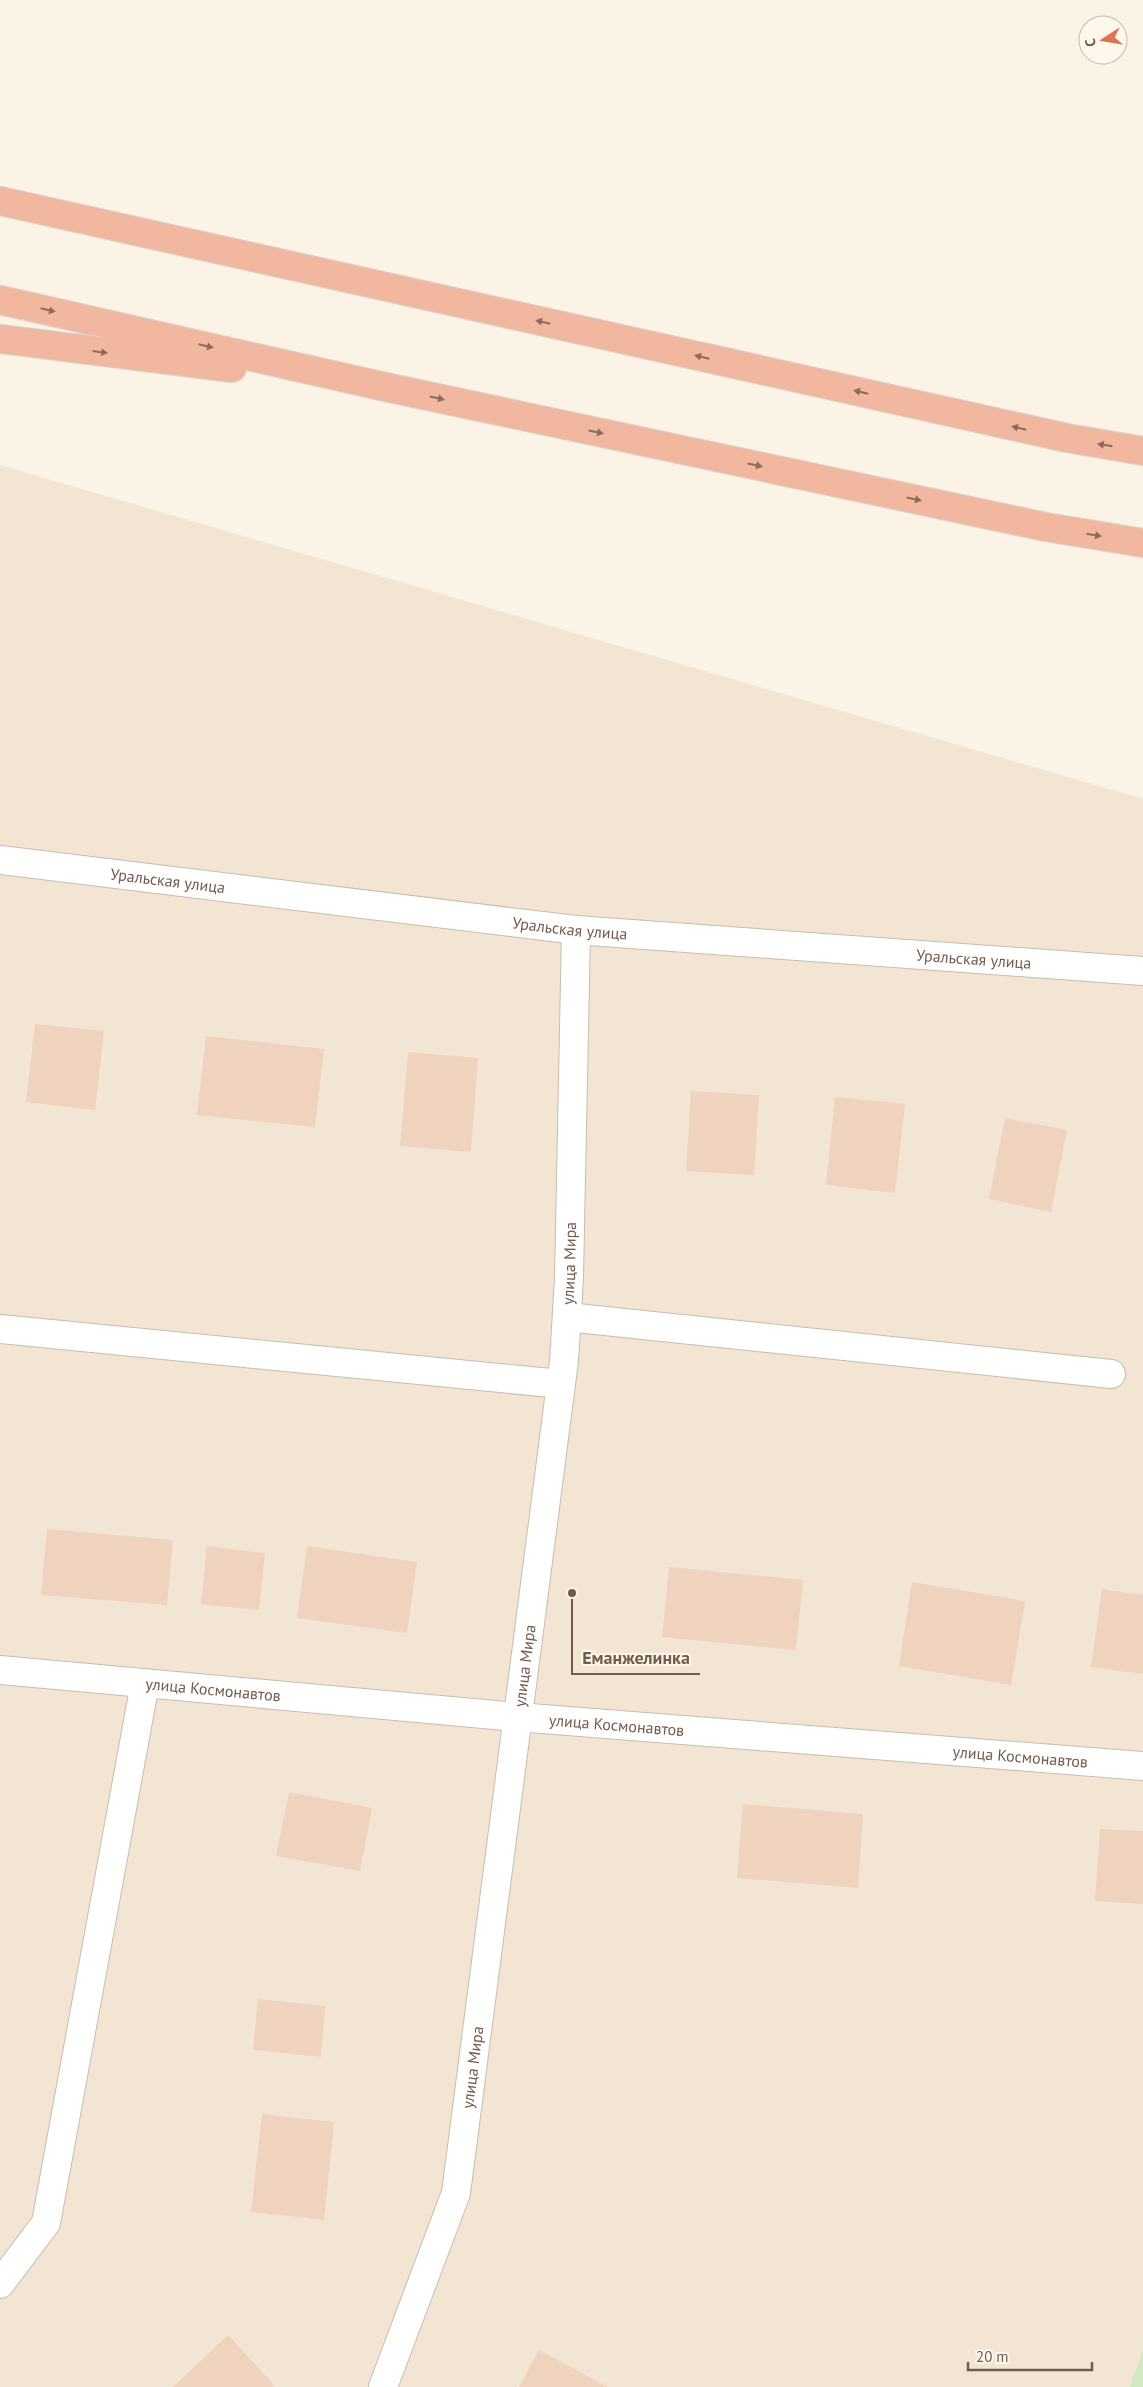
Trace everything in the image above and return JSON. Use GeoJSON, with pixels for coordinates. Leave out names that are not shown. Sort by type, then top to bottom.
{"type":"FeatureCollection","features":[{"type":"Feature","properties":{"kind":"highway"},"geometry":{"type":"LineString","coordinates":[[0,201],[1067,438],[1143,451]]}},
{"type":"Feature","properties":{"kind":"highway"},"geometry":{"type":"LineString","coordinates":[[0,300],[390,388],[1046,527],[1143,542]]}},
{"type":"Feature","properties":{"kind":"highway"},"geometry":{"type":"LineString","coordinates":[[0,339],[390,388]]}},
{"type":"Feature","properties":{"kind":"street","name":"Уральская улица"},"geometry":{"type":"LineString","coordinates":[[0,860],[576,930],[1143,971]]}},
{"type":"Feature","properties":{"kind":"street","name":"улица Мира"},"geometry":{"type":"LineString","coordinates":[[383,2387],[456,2193],[561,1384],[567,1317],[576,930]]}},
{"type":"Feature","properties":{"kind":"street"},"geometry":{"type":"LineString","coordinates":[[567,1317],[1111,1374]]}},
{"type":"Feature","properties":{"kind":"street"},"geometry":{"type":"LineString","coordinates":[[0,1329],[561,1384]]}},
{"type":"Feature","properties":{"kind":"street","name":"улица Космонавтов"},"geometry":{"type":"LineString","coordinates":[[0,1670],[517,1717],[1143,1766]]}},
{"type":"Feature","properties":{"kind":"street"},"geometry":{"type":"LineString","coordinates":[[0,2284],[46,2223],[145,1683]]}},
{"type":"Feature","properties":{"kind":"shaded area"},"geometry":{"type":"Polygon","coordinates":[[[0,465],[1143,799],[1143,2387],[0,2387],[0,465]]]}},
{"type":"Feature","properties":{"kind":"green space"},"geometry":{"type":"Polygon","coordinates":[[[1143,2349],[1143,2387],[1130,2387],[1143,2349]]]}},
{"type":"Feature","properties":{"kind":"building"},"geometry":{"type":"Polygon","coordinates":[[[35,1024],[104,1031],[95,1110],[26,1102],[35,1024]]]}},
{"type":"Feature","properties":{"kind":"building"},"geometry":{"type":"Polygon","coordinates":[[[206,1036],[324,1049],[315,1127],[197,1115],[206,1036]]]}},
{"type":"Feature","properties":{"kind":"building"},"geometry":{"type":"Polygon","coordinates":[[[408,1052],[478,1058],[471,1152],[400,1146],[408,1052]]]}},
{"type":"Feature","properties":{"kind":"building"},"geometry":{"type":"Polygon","coordinates":[[[691,1091],[759,1095],[754,1175],[686,1171],[691,1091]]]}},
{"type":"Feature","properties":{"kind":"building"},"geometry":{"type":"Polygon","coordinates":[[[835,1097],[905,1104],[895,1193],[826,1185],[835,1097]]]}},
{"type":"Feature","properties":{"kind":"building"},"geometry":{"type":"Polygon","coordinates":[[[1005,1118],[1067,1130],[1051,1212],[989,1199],[1005,1118]]]}},
{"type":"Feature","properties":{"kind":"building"},"geometry":{"type":"Polygon","coordinates":[[[47,1529],[173,1540],[167,1605],[41,1595],[47,1529]]]}},
{"type":"Feature","properties":{"kind":"building"},"geometry":{"type":"Polygon","coordinates":[[[207,1546],[265,1553],[259,1610],[201,1604],[207,1546]]]}},
{"type":"Feature","properties":{"kind":"building"},"geometry":{"type":"Polygon","coordinates":[[[307,1546],[417,1562],[407,1633],[297,1618],[307,1546]]]}},
{"type":"Feature","properties":{"kind":"building"},"geometry":{"type":"Polygon","coordinates":[[[669,1567],[803,1580],[796,1650],[662,1637],[669,1567]]]}},
{"type":"Feature","properties":{"kind":"building"},"geometry":{"type":"Polygon","coordinates":[[[912,1582],[1025,1601],[1011,1685],[899,1666],[912,1582]]]}},
{"type":"Feature","properties":{"kind":"building"},"geometry":{"type":"Polygon","coordinates":[[[1102,1589],[1143,1595],[1143,1674],[1091,1667],[1102,1589]]]}},
{"type":"Feature","properties":{"kind":"building"},"geometry":{"type":"Polygon","coordinates":[[[289,1792],[372,1808],[360,1871],[276,1856],[289,1792]]]}},
{"type":"Feature","properties":{"kind":"building"},"geometry":{"type":"Polygon","coordinates":[[[743,1804],[863,1814],[858,1888],[737,1878],[743,1804]]]}},
{"type":"Feature","properties":{"kind":"building"},"geometry":{"type":"Polygon","coordinates":[[[1100,1829],[1143,1831],[1143,1904],[1095,1901],[1100,1829]]]}},
{"type":"Feature","properties":{"kind":"building"},"geometry":{"type":"Polygon","coordinates":[[[258,1999],[325,2006],[321,2057],[253,2050],[258,1999]]]}},
{"type":"Feature","properties":{"kind":"building"},"geometry":{"type":"Polygon","coordinates":[[[262,2114],[334,2122],[324,2220],[251,2212],[262,2114]]]}},
{"type":"Feature","properties":{"kind":"building"},"geometry":{"type":"Polygon","coordinates":[[[228,2335],[274,2385],[272,2387],[173,2387],[228,2335]]]}},
{"type":"Feature","properties":{"kind":"building"},"geometry":{"type":"Polygon","coordinates":[[[539,2350],[608,2387],[519,2387],[539,2350]]]}},
{"type":"Feature","properties":{"kind":"place","name":"Еманжелинка"},"geometry":{"type":"Point","coordinates":[572,1593]}}]}
